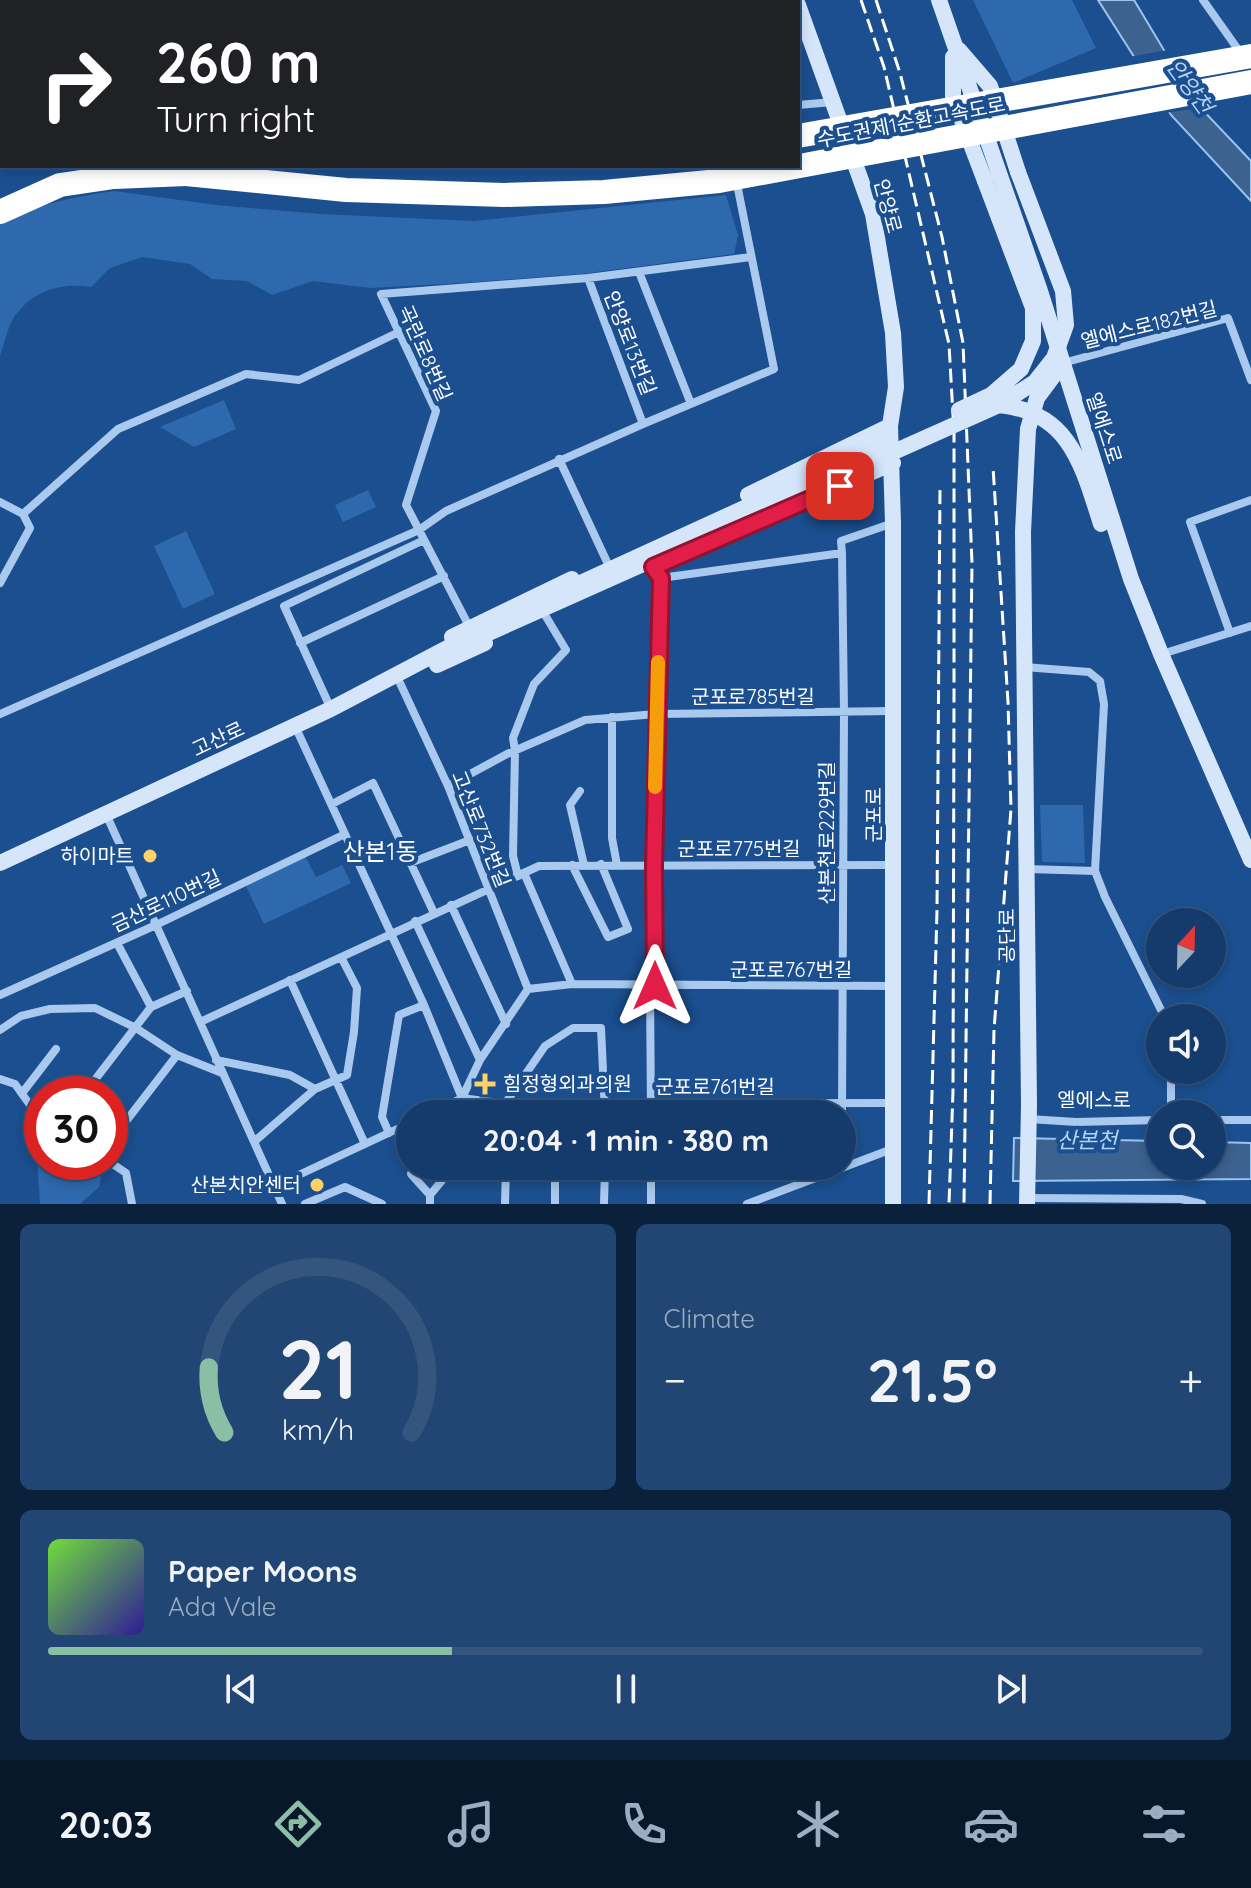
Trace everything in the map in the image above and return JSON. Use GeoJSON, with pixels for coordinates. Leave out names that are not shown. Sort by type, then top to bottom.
{"type":"FeatureCollection","features":[{"type":"Feature","properties":{"kind":"highway","name":"수도권제1순환고속도로"},"geometry":{"type":"LineString","coordinates":[[800,136],[1251,56]]}},
{"type":"Feature","properties":{"kind":"highway","name":"수도권제1순환고속도로"},"geometry":{"type":"LineString","coordinates":[[800,166],[1251,82]]}},
{"type":"Feature","properties":{"kind":"highway","name":"수도권제1순환고속도로"},"geometry":{"type":"LineString","coordinates":[[158,168],[186,174],[346,190],[504,195],[604,192],[719,181],[789,168]]}},
{"type":"Feature","properties":{"kind":"highway"},"geometry":{"type":"LineString","coordinates":[[0,212],[60,185],[114,177],[186,174]]}},
{"type":"Feature","properties":{"kind":"street","name":"엘에스로"},"geometry":{"type":"LineString","coordinates":[[939,0],[1063,363],[1131,579],[1251,860]]}},
{"type":"Feature","properties":{"kind":"street"},"geometry":{"type":"LineString","coordinates":[[1203,0],[1251,67]]}},
{"type":"Feature","properties":{"kind":"street","name":"안양로"},"geometry":{"type":"LineString","coordinates":[[800,10],[873,214],[893,333],[896,387],[890,426]]}},
{"type":"Feature","properties":{"kind":"street"},"geometry":{"type":"LineString","coordinates":[[451,646],[464,644],[999,405],[1035,382],[1054,358],[1066,325],[1063,291],[1018,172],[990,86],[953,43]]}},
{"type":"Feature","properties":{"kind":"street"},"geometry":{"type":"LineString","coordinates":[[451,646],[460,638],[991,395],[1021,369],[1033,341],[1033,308],[953,97],[953,43]]}},
{"type":"Feature","properties":{"kind":"street"},"geometry":{"type":"LineString","coordinates":[[800,105],[834,102]]}},
{"type":"Feature","properties":{"kind":"street","name":"안양로13번길"},"geometry":{"type":"LineString","coordinates":[[734,168],[774,369],[643,424],[588,278],[751,257]]}},
{"type":"Feature","properties":{"kind":"street"},"geometry":{"type":"LineString","coordinates":[[639,272],[691,404]]}},
{"type":"Feature","properties":{"kind":"street","name":"곡란로8번길"},"geometry":{"type":"LineString","coordinates":[[470,628],[406,505],[436,411],[381,294],[588,278]]}},
{"type":"Feature","properties":{"kind":"street","name":"엘에스로182번길"},"geometry":{"type":"LineString","coordinates":[[1063,363],[1228,318],[1251,380]]}},
{"type":"Feature","properties":{"kind":"street"},"geometry":{"type":"LineString","coordinates":[[23,514],[118,429],[246,374],[299,380],[399,332]]}},
{"type":"Feature","properties":{"kind":"street","name":"공단로"},"geometry":{"type":"LineString","coordinates":[[1027,1195],[1029,1125],[1023,532],[1028,429],[1037,398],[1063,363]]}},
{"type":"Feature","properties":{"kind":"street"},"geometry":{"type":"LineString","coordinates":[[999,405],[1032,411],[1060,431],[1076,452],[1101,524],[1131,579]]}},
{"type":"Feature","properties":{"kind":"street"},"geometry":{"type":"LineString","coordinates":[[0,714],[419,530],[446,511],[643,424]]}},
{"type":"Feature","properties":{"kind":"street"},"geometry":{"type":"LineString","coordinates":[[362,694],[388,667],[890,426]]}},
{"type":"Feature","properties":{"kind":"street","name":"군포로"},"geometry":{"type":"LineString","coordinates":[[890,426],[893,463],[893,1198]]}},
{"type":"Feature","properties":{"kind":"street"},"geometry":{"type":"LineString","coordinates":[[559,459],[607,562]]}},
{"type":"Feature","properties":{"kind":"street"},"geometry":{"type":"LineString","coordinates":[[362,694],[400,683],[545,615],[657,572],[893,463]]}},
{"type":"Feature","properties":{"kind":"street"},"geometry":{"type":"LineString","coordinates":[[1230,633],[1190,522],[1251,500]]}},
{"type":"Feature","properties":{"kind":"street"},"geometry":{"type":"LineString","coordinates":[[0,502],[23,514],[30,528],[0,583]]}},
{"type":"Feature","properties":{"kind":"street"},"geometry":{"type":"LineString","coordinates":[[657,572],[842,553],[841,541],[893,523]]}},
{"type":"Feature","properties":{"kind":"street"},"geometry":{"type":"LineString","coordinates":[[331,709],[284,606],[424,540]]}},
{"type":"Feature","properties":{"kind":"street","name":"산본천로229번길"},"geometry":{"type":"LineString","coordinates":[[842,553],[842,1100]]}},
{"type":"Feature","properties":{"kind":"street"},"geometry":{"type":"LineString","coordinates":[[651,1100],[657,572]]}},
{"type":"Feature","properties":{"kind":"street"},"geometry":{"type":"LineString","coordinates":[[300,643],[444,576]]}},
{"type":"Feature","properties":{"kind":"street"},"geometry":{"type":"LineString","coordinates":[[545,615],[566,650],[534,684],[513,738],[513,856],[572,984]]}},
{"type":"Feature","properties":{"kind":"street"},"geometry":{"type":"LineString","coordinates":[[1161,654],[1251,626]]}},
{"type":"Feature","properties":{"kind":"street","name":"고산로"},"geometry":{"type":"LineString","coordinates":[[0,863],[331,709],[451,646]]}},
{"type":"Feature","properties":{"kind":"street"},"geometry":{"type":"LineString","coordinates":[[1023,667],[1089,672],[1100,681],[1104,704],[1095,871],[1158,1004]]}},
{"type":"Feature","properties":{"kind":"street","name":"고산로732번길"},"geometry":{"type":"LineString","coordinates":[[400,683],[448,786],[528,989]]}},
{"type":"Feature","properties":{"kind":"street","name":"군포로785번길"},"geometry":{"type":"LineString","coordinates":[[448,786],[515,751],[585,720],[656,714],[893,711]]}},
{"type":"Feature","properties":{"kind":"street"},"geometry":{"type":"LineString","coordinates":[[612,717],[612,838],[617,865]]}},
{"type":"Feature","properties":{"kind":"street"},"geometry":{"type":"LineString","coordinates":[[295,726],[424,1005],[462,1098]]}},
{"type":"Feature","properties":{"kind":"street"},"geometry":{"type":"LineString","coordinates":[[332,804],[373,783],[434,913]]}},
{"type":"Feature","properties":{"kind":"street"},"geometry":{"type":"LineString","coordinates":[[580,791],[570,805],[584,865]]}},
{"type":"Feature","properties":{"kind":"street"},"geometry":{"type":"LineString","coordinates":[[106,814],[282,1204]]}},
{"type":"Feature","properties":{"kind":"street","name":"금산로110번길"},"geometry":{"type":"LineString","coordinates":[[0,995],[156,925],[345,834]]}},
{"type":"Feature","properties":{"kind":"street"},"geometry":{"type":"LineString","coordinates":[[410,863],[470,840]]}},
{"type":"Feature","properties":{"kind":"street"},"geometry":{"type":"LineString","coordinates":[[572,865],[608,937],[628,929],[601,864]]}},
{"type":"Feature","properties":{"kind":"street","name":"군포로775번길"},"geometry":{"type":"LineString","coordinates":[[200,1022],[539,866],[894,864]]}},
{"type":"Feature","properties":{"kind":"street"},"geometry":{"type":"LineString","coordinates":[[1027,869],[1095,871]]}},
{"type":"Feature","properties":{"kind":"street"},"geometry":{"type":"LineString","coordinates":[[451,905],[506,1024]]}},
{"type":"Feature","properties":{"kind":"street"},"geometry":{"type":"LineString","coordinates":[[415,921],[480,1060]]}},
{"type":"Feature","properties":{"kind":"street"},"geometry":{"type":"LineString","coordinates":[[117,943],[151,1007]]}},
{"type":"Feature","properties":{"kind":"street"},"geometry":{"type":"LineString","coordinates":[[255,1141],[315,1089],[347,1075],[357,988],[341,957]]}},
{"type":"Feature","properties":{"kind":"street"},"geometry":{"type":"LineString","coordinates":[[290,980],[365,1144]]}},
{"type":"Feature","properties":{"kind":"street","name":"군포로767번길"},"geometry":{"type":"LineString","coordinates":[[528,989],[572,984],[894,986]]}},
{"type":"Feature","properties":{"kind":"street"},"geometry":{"type":"LineString","coordinates":[[459,1100],[480,1060],[528,989]]}},
{"type":"Feature","properties":{"kind":"street"},"geometry":{"type":"LineString","coordinates":[[98,1076],[151,1007],[187,991]]}},
{"type":"Feature","properties":{"kind":"street"},"geometry":{"type":"LineString","coordinates":[[389,1133],[382,1117],[399,1015],[424,1005]]}},
{"type":"Feature","properties":{"kind":"street"},"geometry":{"type":"LineString","coordinates":[[0,1030],[21,1016],[35,1012],[95,1008],[136,1028],[177,1055],[223,1073]]}},
{"type":"Feature","properties":{"kind":"street"},"geometry":{"type":"LineString","coordinates":[[510,1100],[545,1046],[573,1028],[601,1028],[605,1100]]}},
{"type":"Feature","properties":{"kind":"street"},"geometry":{"type":"LineString","coordinates":[[0,1079],[8,1080],[23,1092],[56,1049]]}},
{"type":"Feature","properties":{"kind":"street"},"geometry":{"type":"LineString","coordinates":[[128,1119],[177,1055]]}},
{"type":"Feature","properties":{"kind":"street"},"geometry":{"type":"LineString","coordinates":[[216,1060],[290,1075],[315,1089]]}},
{"type":"Feature","properties":{"kind":"street","name":"군포로761번길"},"geometry":{"type":"LineString","coordinates":[[462,1098],[477,1100]]}},
{"type":"Feature","properties":{"kind":"street","name":"군포로761번길"},"geometry":{"type":"LineString","coordinates":[[856,1103],[894,1103]]}},
{"type":"Feature","properties":{"kind":"street","name":"엘에스로"},"geometry":{"type":"LineString","coordinates":[[1029,1125],[1146,1120]]}},
{"type":"Feature","properties":{"kind":"street"},"geometry":{"type":"LineString","coordinates":[[1226,1120],[1251,1120]]}},
{"type":"Feature","properties":{"kind":"street"},"geometry":{"type":"LineString","coordinates":[[275,1186],[396,1130]]}},
{"type":"Feature","properties":{"kind":"street"},"geometry":{"type":"LineString","coordinates":[[856,1160],[894,1144]]}},
{"type":"Feature","properties":{"kind":"street"},"geometry":{"type":"LineString","coordinates":[[127,1180],[132,1204]]}},
{"type":"Feature","properties":{"kind":"street"},"geometry":{"type":"LineString","coordinates":[[416,1180],[430,1199],[444,1180]]}},
{"type":"Feature","properties":{"kind":"street"},"geometry":{"type":"LineString","coordinates":[[505,1204],[506,1180]]}},
{"type":"Feature","properties":{"kind":"street"},"geometry":{"type":"LineString","coordinates":[[555,1180],[555,1204]]}},
{"type":"Feature","properties":{"kind":"street"},"geometry":{"type":"LineString","coordinates":[[604,1204],[605,1180]]}},
{"type":"Feature","properties":{"kind":"street"},"geometry":{"type":"LineString","coordinates":[[651,1180],[651,1204]]}},
{"type":"Feature","properties":{"kind":"street"},"geometry":{"type":"LineString","coordinates":[[747,1204],[808,1180]]}},
{"type":"Feature","properties":{"kind":"street"},"geometry":{"type":"LineString","coordinates":[[305,1204],[345,1187],[382,1204]]}},
{"type":"Feature","properties":{"kind":"street"},"geometry":{"type":"LineString","coordinates":[[1027,1195],[1181,1199],[1202,1204]]}},
{"type":"Feature","properties":{"kind":"shaded area"},"geometry":{"type":"Polygon","coordinates":[[[973,0],[1072,0],[1096,48],[1013,83],[973,0]]]}},
{"type":"Feature","properties":{"kind":"shaded area"},"geometry":{"type":"Polygon","coordinates":[[[114,191],[216,205],[320,214],[474,221],[726,195],[738,235],[734,254],[581,274],[370,288],[313,281],[272,295],[247,281],[212,279],[190,264],[142,257],[110,268],[91,287],[57,288],[28,301],[13,319],[0,356],[0,224],[41,206],[114,191]]]}},
{"type":"Feature","properties":{"kind":"shaded area"},"geometry":{"type":"Polygon","coordinates":[[[224,400],[236,429],[194,447],[160,427],[224,400]]]}},
{"type":"Feature","properties":{"kind":"shaded area"},"geometry":{"type":"Polygon","coordinates":[[[368,490],[376,507],[343,522],[335,505],[368,490]]]}},
{"type":"Feature","properties":{"kind":"shaded area"},"geometry":{"type":"Polygon","coordinates":[[[186,531],[215,594],[183,609],[154,546],[186,531]]]}},
{"type":"Feature","properties":{"kind":"shaded area"},"geometry":{"type":"Polygon","coordinates":[[[1040,805],[1083,805],[1085,863],[1042,862],[1040,805]]]}},
{"type":"Feature","properties":{"kind":"shaded area"},"geometry":{"type":"Polygon","coordinates":[[[305,856],[316,877],[342,865],[351,883],[264,924],[245,884],[305,856]]]}},
{"type":"Feature","properties":{"kind":"shaded area"},"geometry":{"type":"Polygon","coordinates":[[[38,1180],[100,1180],[99,1187],[80,1204],[40,1204],[38,1180]]]}},
{"type":"Feature","properties":{"kind":"water"},"geometry":{"type":"Polygon","coordinates":[[[1098,0],[1134,0],[1195,102],[1251,161],[1251,201],[1171,115],[1098,0]]]}},
{"type":"Feature","properties":{"kind":"water","name":"산본천"},"geometry":{"type":"Polygon","coordinates":[[[1014,1138],[1146,1141],[1146,1180],[1013,1181],[1014,1138]]]}},
{"type":"Feature","properties":{"kind":"water"},"geometry":{"type":"Polygon","coordinates":[[[1226,1142],[1251,1143],[1251,1179],[1226,1179],[1226,1142]]]}},
{"type":"Feature","properties":{"kind":"pier"},"geometry":{"type":"Polygon","coordinates":[[[1168,50],[1205,107],[1165,113],[1129,57],[1168,50]]]}},
{"type":"Feature","properties":{"kind":"railway"},"geometry":{"type":"LineString","coordinates":[[861,0],[884,67],[949,344],[954,433],[953,1091],[949,1204]]}},
{"type":"Feature","properties":{"kind":"railway"},"geometry":{"type":"LineString","coordinates":[[876,0],[900,73],[942,237],[963,343],[972,563],[964,1204]]}},
{"type":"Feature","properties":{"kind":"railway"},"geometry":{"type":"LineString","coordinates":[[990,1204],[994,1030],[1011,809],[1008,702],[993,467]]}},
{"type":"Feature","properties":{"kind":"railway"},"geometry":{"type":"LineString","coordinates":[[929,1204],[937,910],[940,489]]}},
{"type":"Feature","properties":{"kind":"slow traffic"},"geometry":{"type":"LineString","coordinates":[[655,787],[658,662]]}},
{"type":"Feature","properties":{"kind":"place","name":"하이마트"},"geometry":{"type":"Point","coordinates":[150,856]}},
{"type":"Feature","properties":{"kind":"place","name":"힘정형외과의원"},"geometry":{"type":"Point","coordinates":[485,1084]}},
{"type":"Feature","properties":{"kind":"place","name":"산본치안센터"},"geometry":{"type":"Point","coordinates":[317,1185]}},
{"type":"Feature","properties":{"kind":"district","name":"산본1동"},"geometry":{"type":"Point","coordinates":[380,852]}},
{"type":"Feature","properties":{"kind":"route"},"geometry":{"type":"LineString","coordinates":[[655,986],[656,714],[661,578],[653,567],[840,486]]}},
{"type":"Feature","properties":{"kind":"water label","name":"안양천"},"geometry":{"type":"Point","coordinates":[1190,86]}}]}
